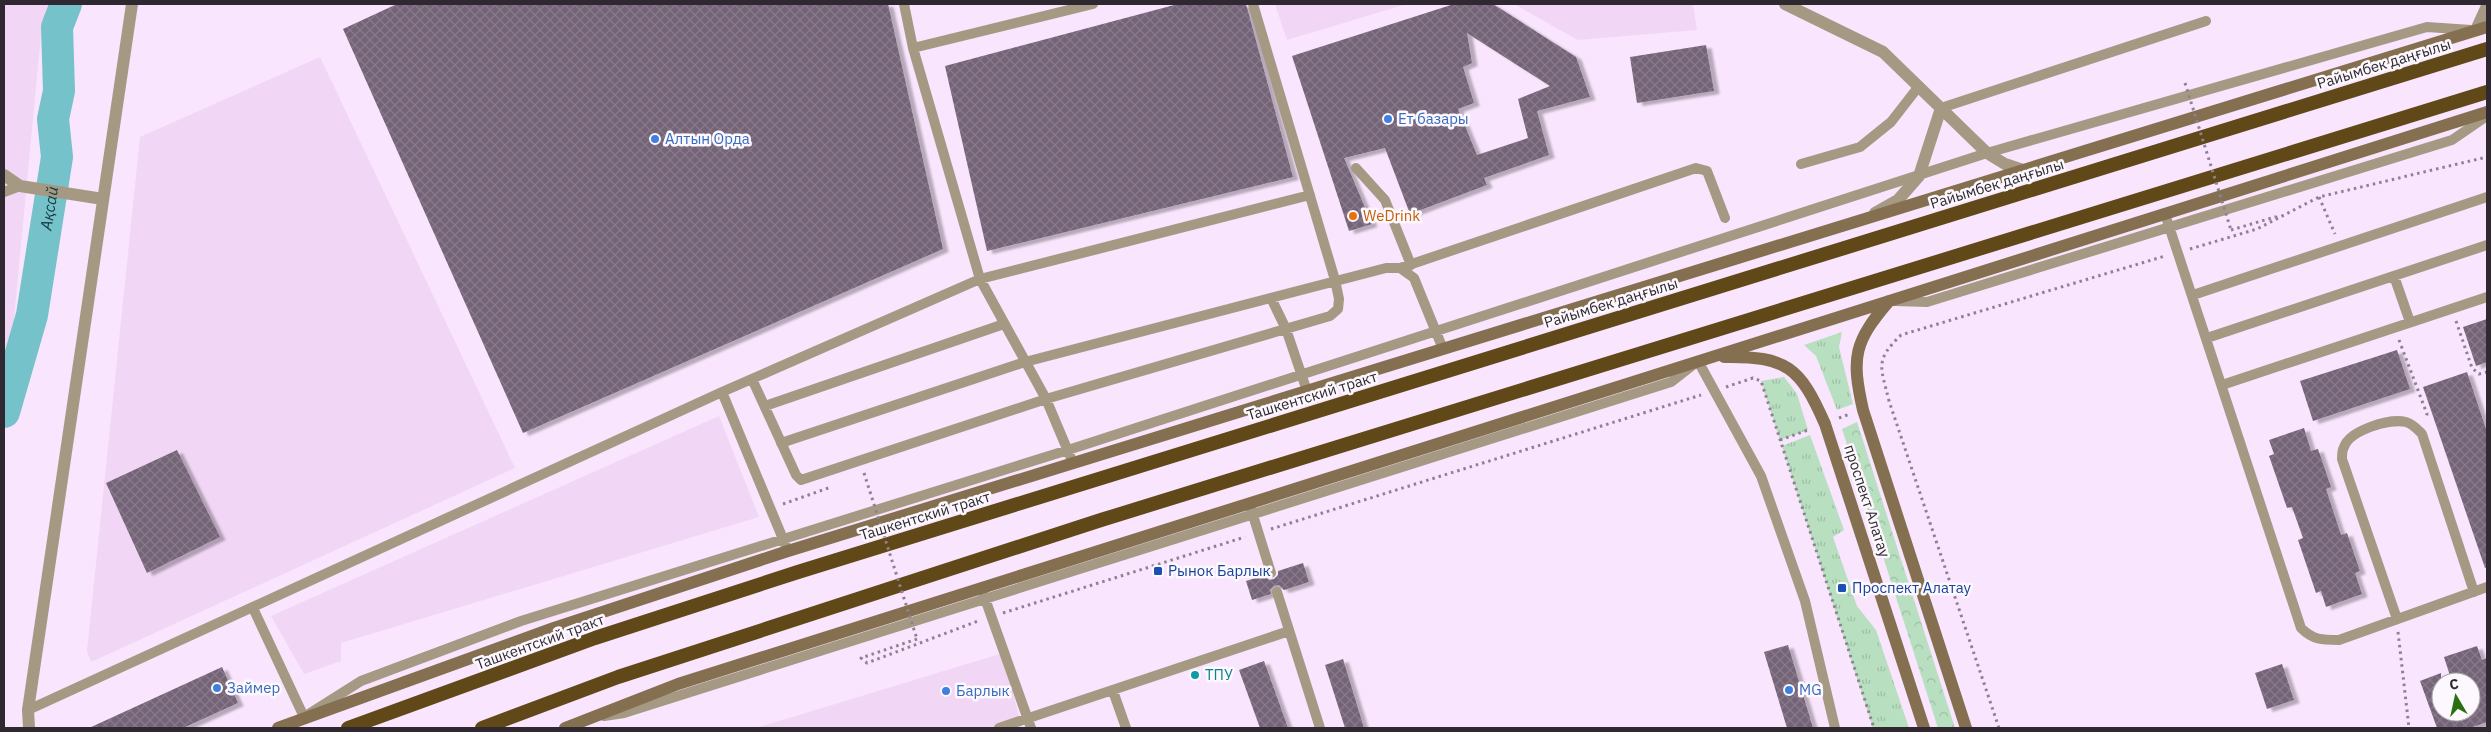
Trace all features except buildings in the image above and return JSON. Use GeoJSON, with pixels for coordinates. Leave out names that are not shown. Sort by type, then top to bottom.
{"type":"FeatureCollection","features":[{"type":"Feature","properties":{"kind":"highway","name":"Райымбек даңғылы"},"geometry":{"type":"LineString","coordinates":[[1517,349],[2487,49]]}},
{"type":"Feature","properties":{"kind":"highway"},"geometry":{"type":"LineString","coordinates":[[482,728],[618,677],[1092,523],[2487,92]]}},
{"type":"Feature","properties":{"kind":"highway","name":"Ташкентский тракт"},"geometry":{"type":"LineString","coordinates":[[348,728],[594,638],[798,572],[1517,349]]}},
{"type":"Feature","properties":{"kind":"main road"},"geometry":{"type":"LineString","coordinates":[[278,728],[554,628],[788,551],[2482,28]]}},
{"type":"Feature","properties":{"kind":"main road"},"geometry":{"type":"LineString","coordinates":[[565,728],[678,684],[983,593],[1251,509],[1698,361],[2487,112]]}},
{"type":"Feature","properties":{"kind":"main road","name":"проспект Алатау"},"geometry":{"type":"LineString","coordinates":[[1889,301],[1863,334],[1856,356],[1856,380],[1863,410],[1966,728]]}},
{"type":"Feature","properties":{"kind":"main road","name":"проспект Алатау"},"geometry":{"type":"LineString","coordinates":[[1712,357],[1753,356],[1779,362],[1798,375],[1812,394],[1824,424],[1924,728]]}},
{"type":"Feature","properties":{"kind":"street"},"geometry":{"type":"LineString","coordinates":[[29,728],[28,710],[132,4]]}},
{"type":"Feature","properties":{"kind":"street"},"geometry":{"type":"LineString","coordinates":[[1785,4],[1883,52],[1987,153],[2005,164],[2023,170]]}},
{"type":"Feature","properties":{"kind":"street"},"geometry":{"type":"LineString","coordinates":[[2482,28],[2487,6]]}},
{"type":"Feature","properties":{"kind":"street"},"geometry":{"type":"LineString","coordinates":[[1863,219],[1898,200],[1919,176],[1941,108]]}},
{"type":"Feature","properties":{"kind":"street"},"geometry":{"type":"LineString","coordinates":[[4,175],[20,186],[103,199]]}},
{"type":"Feature","properties":{"kind":"lane"},"geometry":{"type":"LineString","coordinates":[[904,4],[913,48],[980,279],[1046,399],[1073,463]]}},
{"type":"Feature","properties":{"kind":"lane"},"geometry":{"type":"LineString","coordinates":[[913,48],[1092,4]]}},
{"type":"Feature","properties":{"kind":"lane"},"geometry":{"type":"LineString","coordinates":[[752,378],[796,475],[801,480],[1046,399],[1330,316],[1338,309],[1339,299],[1335,280],[1253,4]]}},
{"type":"Feature","properties":{"kind":"lane"},"geometry":{"type":"LineString","coordinates":[[1941,108],[2206,22]]}},
{"type":"Feature","properties":{"kind":"lane"},"geometry":{"type":"LineString","coordinates":[[253,608],[304,717],[361,681],[521,621],[1068,450],[1301,373],[1436,332],[1987,153],[2426,27],[2482,28]]}},
{"type":"Feature","properties":{"kind":"lane"},"geometry":{"type":"LineString","coordinates":[[1801,164],[1860,147],[1891,122],[1919,86]]}},
{"type":"Feature","properties":{"kind":"lane"},"geometry":{"type":"LineString","coordinates":[[1889,301],[1927,302],[2170,229],[2452,140],[2487,116]]}},
{"type":"Feature","properties":{"kind":"lane"},"geometry":{"type":"LineString","coordinates":[[1356,168],[1385,200],[1411,264]]}},
{"type":"Feature","properties":{"kind":"lane"},"geometry":{"type":"LineString","coordinates":[[781,443],[1025,362],[1335,280],[1386,268],[1400,268],[1696,168],[1706,171],[1725,218]]}},
{"type":"Feature","properties":{"kind":"lane"},"geometry":{"type":"LineString","coordinates":[[4,192],[20,186]]}},
{"type":"Feature","properties":{"kind":"lane"},"geometry":{"type":"LineString","coordinates":[[28,710],[752,378],[980,279],[1310,195]]}},
{"type":"Feature","properties":{"kind":"lane"},"geometry":{"type":"LineString","coordinates":[[2193,295],[2487,197]]}},
{"type":"Feature","properties":{"kind":"lane"},"geometry":{"type":"LineString","coordinates":[[2165,214],[2301,628],[2310,637],[2323,640],[2338,640],[2487,587]]}},
{"type":"Feature","properties":{"kind":"lane"},"geometry":{"type":"LineString","coordinates":[[2207,338],[2487,245]]}},
{"type":"Feature","properties":{"kind":"lane"},"geometry":{"type":"LineString","coordinates":[[1400,268],[1414,278],[1443,349]]}},
{"type":"Feature","properties":{"kind":"lane"},"geometry":{"type":"LineString","coordinates":[[2394,276],[2410,322]]}},
{"type":"Feature","properties":{"kind":"lane"},"geometry":{"type":"LineString","coordinates":[[2222,385],[2487,297]]}},
{"type":"Feature","properties":{"kind":"lane"},"geometry":{"type":"LineString","coordinates":[[1271,298],[1286,329],[1307,391]]}},
{"type":"Feature","properties":{"kind":"lane"},"geometry":{"type":"LineString","coordinates":[[765,406],[1004,324]]}},
{"type":"Feature","properties":{"kind":"lane"},"geometry":{"type":"LineString","coordinates":[[1698,361],[1761,476],[1805,601],[1835,728]]}},
{"type":"Feature","properties":{"kind":"lane"},"geometry":{"type":"LineString","coordinates":[[722,392],[788,551]]}},
{"type":"Feature","properties":{"kind":"lane"},"geometry":{"type":"LineString","coordinates":[[2397,619],[2342,459],[2344,447],[2349,438],[2362,430],[2388,422],[2406,422],[2415,426],[2422,434],[2474,592]]}},
{"type":"Feature","properties":{"kind":"lane"},"geometry":{"type":"LineString","coordinates":[[1251,509],[1271,573]]}},
{"type":"Feature","properties":{"kind":"lane"},"geometry":{"type":"LineString","coordinates":[[1277,592],[1320,728]]}},
{"type":"Feature","properties":{"kind":"lane"},"geometry":{"type":"LineString","coordinates":[[983,593],[990,617],[1030,723]]}},
{"type":"Feature","properties":{"kind":"lane"},"geometry":{"type":"LineString","coordinates":[[999,728],[1030,723],[1113,691],[1289,631]]}},
{"type":"Feature","properties":{"kind":"lane"},"geometry":{"type":"LineString","coordinates":[[1113,691],[1126,728]]}},
{"type":"Feature","properties":{"kind":"path"},"geometry":{"type":"LineString","coordinates":[[2185,83],[2231,230],[2275,217],[2281,218]]}},
{"type":"Feature","properties":{"kind":"path"},"geometry":{"type":"LineString","coordinates":[[1999,728],[1889,401],[1881,366],[1885,350],[1901,335],[2257,229],[2319,197],[2487,157]]}},
{"type":"Feature","properties":{"kind":"path"},"geometry":{"type":"LineString","coordinates":[[2319,197],[2340,246]]}},
{"type":"Feature","properties":{"kind":"path"},"geometry":{"type":"LineString","coordinates":[[2452,309],[2472,368],[2480,374],[2487,372]]}},
{"type":"Feature","properties":{"kind":"path"},"geometry":{"type":"LineString","coordinates":[[2394,327],[2427,414],[2422,434]]}},
{"type":"Feature","properties":{"kind":"path"},"geometry":{"type":"LineString","coordinates":[[864,473],[917,640],[861,658],[867,664],[990,617],[1754,378],[1761,381],[1874,728]]}},
{"type":"Feature","properties":{"kind":"path"},"geometry":{"type":"LineString","coordinates":[[1780,440],[1808,430]]}},
{"type":"Feature","properties":{"kind":"path"},"geometry":{"type":"LineString","coordinates":[[771,508],[813,494]]}},
{"type":"Feature","properties":{"kind":"path"},"geometry":{"type":"LineString","coordinates":[[2397,619],[2408,728]]}},
{"type":"Feature","properties":{"kind":"shaded area"},"geometry":{"type":"Polygon","coordinates":[[[4,4],[50,4],[42,24],[13,329],[4,360],[4,4]]]}},
{"type":"Feature","properties":{"kind":"shaded area"},"geometry":{"type":"Polygon","coordinates":[[[1275,4],[1407,4],[1287,40],[1275,4]]]}},
{"type":"Feature","properties":{"kind":"shaded area"},"geometry":{"type":"Polygon","coordinates":[[[1514,4],[1693,4],[1697,30],[1578,40],[1514,4]]]}},
{"type":"Feature","properties":{"kind":"shaded area"},"geometry":{"type":"Polygon","coordinates":[[[320,57],[515,468],[91,662],[87,651],[140,137],[320,57]]]}},
{"type":"Feature","properties":{"kind":"shaded area"},"geometry":{"type":"Polygon","coordinates":[[[719,416],[759,517],[341,643],[341,661],[304,674],[271,616],[719,416]]]}},
{"type":"Feature","properties":{"kind":"shaded area","name":"Барлык"},"geometry":{"type":"Polygon","coordinates":[[[1003,653],[1022,728],[756,728],[1003,653]]]}},
{"type":"Feature","properties":{"kind":"green space"},"geometry":{"type":"Polygon","coordinates":[[[1842,332],[1839,347],[1853,404],[1837,410],[1816,356],[1804,345],[1842,332]]]}},
{"type":"Feature","properties":{"kind":"green space"},"geometry":{"type":"Polygon","coordinates":[[[1784,377],[1797,394],[1808,430],[1780,440],[1761,381],[1784,377]]]}},
{"type":"Feature","properties":{"kind":"green space"},"geometry":{"type":"Polygon","coordinates":[[[1857,422],[1955,728],[1938,728],[1842,429],[1857,422]]]}},
{"type":"Feature","properties":{"kind":"green space"},"geometry":{"type":"Polygon","coordinates":[[[1810,435],[1844,530],[1833,537],[1857,606],[1876,630],[1909,728],[1873,728],[1782,446],[1810,435]]]}},
{"type":"Feature","properties":{"kind":"waterway","name":"Ақсай"},"geometry":{"type":"LineString","coordinates":[[4,412],[32,315],[57,157],[53,119],[59,91],[57,27],[66,4]]}},
{"type":"Feature","properties":{"kind":"place","name":"Ет базары"},"geometry":{"type":"Point","coordinates":[1388,119]}},
{"type":"Feature","properties":{"kind":"place","name":"Алтын Орда"},"geometry":{"type":"Point","coordinates":[655,139]}},
{"type":"Feature","properties":{"kind":"place","name":"WeDrink"},"geometry":{"type":"Point","coordinates":[1353,216]}},
{"type":"Feature","properties":{"kind":"place","name":"Рынок Барлык"},"geometry":{"type":"Point","coordinates":[1158,571]}},
{"type":"Feature","properties":{"kind":"place","name":"Проспект Алатау"},"geometry":{"type":"Point","coordinates":[1842,588]}},
{"type":"Feature","properties":{"kind":"place","name":"ТПУ"},"geometry":{"type":"Point","coordinates":[1195,675]}},
{"type":"Feature","properties":{"kind":"place","name":"Займер"},"geometry":{"type":"Point","coordinates":[217,688]}},
{"type":"Feature","properties":{"kind":"place","name":"MG"},"geometry":{"type":"Point","coordinates":[1789,690]}},
{"type":"Feature","properties":{"kind":"place","name":"Барлык"},"geometry":{"type":"Point","coordinates":[946,691]}}]}
